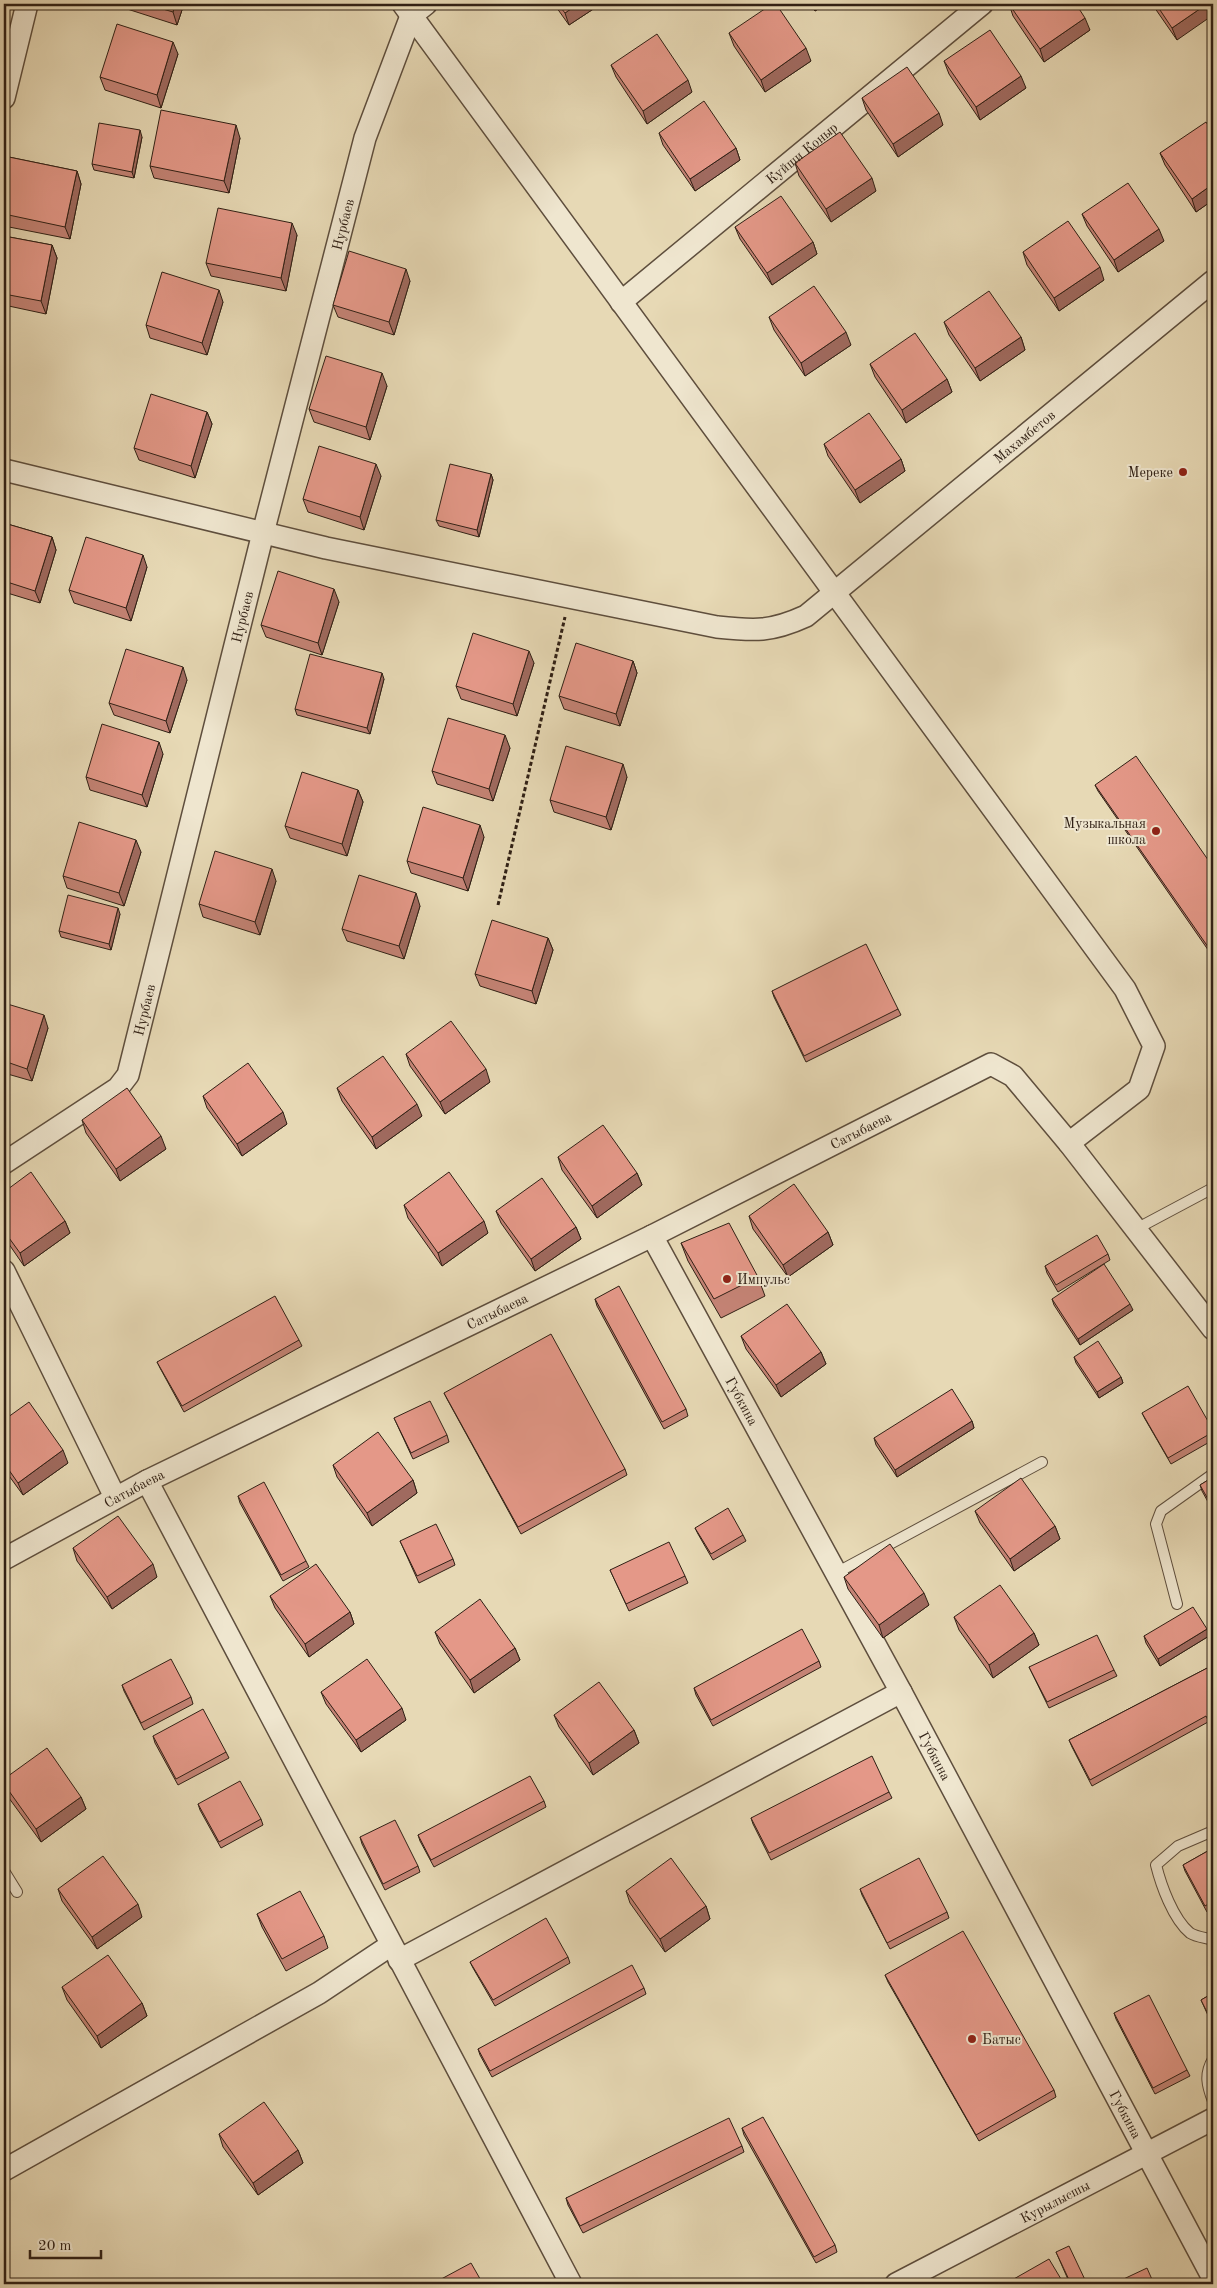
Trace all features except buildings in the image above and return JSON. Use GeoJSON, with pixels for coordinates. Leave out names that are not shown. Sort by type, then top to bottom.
{"type":"FeatureCollection","features":[{"type":"Feature","properties":{"kind":"street"},"geometry":{"type":"LineString","coordinates":[[4,98],[27,4]]}},
{"type":"Feature","properties":{"kind":"street","name":"Куйши Коныр"},"geometry":{"type":"LineString","coordinates":[[621,302],[982,4]]}},
{"type":"Feature","properties":{"kind":"street"},"geometry":{"type":"LineString","coordinates":[[413,8],[621,302],[1125,989],[1154,1046],[1140,1089],[1069,1143],[1213,1329]]}},
{"type":"Feature","properties":{"kind":"street","name":"Нурбаев"},"geometry":{"type":"LineString","coordinates":[[4,1163],[118,1088],[128,1075],[263,533],[365,138],[413,8]]}},
{"type":"Feature","properties":{"kind":"street","name":"Махамбетов"},"geometry":{"type":"LineString","coordinates":[[4,470],[326,548],[717,627],[755,631],[782,627],[798,620],[834,593],[1213,281]]}},
{"type":"Feature","properties":{"kind":"street","name":"Сатыбаева"},"geometry":{"type":"LineString","coordinates":[[4,1558],[115,1497],[652,1236],[991,1064],[1013,1076],[1069,1143]]}},
{"type":"Feature","properties":{"kind":"street","name":"Губкина"},"geometry":{"type":"LineString","coordinates":[[652,1236],[901,1692],[1213,2278]]}},
{"type":"Feature","properties":{"kind":"street"},"geometry":{"type":"LineString","coordinates":[[4,1271],[115,1497]]}},
{"type":"Feature","properties":{"kind":"street"},"geometry":{"type":"LineString","coordinates":[[147,1481],[570,2284]]}},
{"type":"Feature","properties":{"kind":"street"},"geometry":{"type":"LineString","coordinates":[[4,2170],[395,1952],[901,1692]]}},
{"type":"Feature","properties":{"kind":"street","name":"Курылысшы"},"geometry":{"type":"LineString","coordinates":[[896,2284],[1213,2119]]}},
{"type":"Feature","properties":{"kind":"lane"},"geometry":{"type":"LineString","coordinates":[[1136,1229],[1213,1188]]}},
{"type":"Feature","properties":{"kind":"lane"},"geometry":{"type":"LineString","coordinates":[[836,1573],[1042,1462]]}},
{"type":"Feature","properties":{"kind":"lane"},"geometry":{"type":"LineString","coordinates":[[1177,1604],[1156,1524],[1161,1511],[1213,1474]]}},
{"type":"Feature","properties":{"kind":"lane"},"geometry":{"type":"LineString","coordinates":[[1213,1831],[1178,1846],[1156,1865],[1161,1888],[1179,1919],[1191,1933],[1213,1940]]}},
{"type":"Feature","properties":{"kind":"lane"},"geometry":{"type":"LineString","coordinates":[[4,1871],[17,1892]]}},
{"type":"Feature","properties":{"kind":"lane"},"geometry":{"type":"LineString","coordinates":[[1213,2060],[1208,2069],[1207,2085],[1213,2101]]}},
{"type":"Feature","properties":{"kind":"path"},"geometry":{"type":"LineString","coordinates":[[498,905],[570,597]]}},
{"type":"Feature","properties":{"kind":"place","name":"Мереке"},"geometry":{"type":"Point","coordinates":[1183,472]}},
{"type":"Feature","properties":{"kind":"place","name":"Музыкальная школа"},"geometry":{"type":"Point","coordinates":[1156,831]}},
{"type":"Feature","properties":{"kind":"place","name":"Импульс"},"geometry":{"type":"Point","coordinates":[727,1279]}},
{"type":"Feature","properties":{"kind":"place","name":"Батыс"},"geometry":{"type":"Point","coordinates":[972,2039]}}]}
